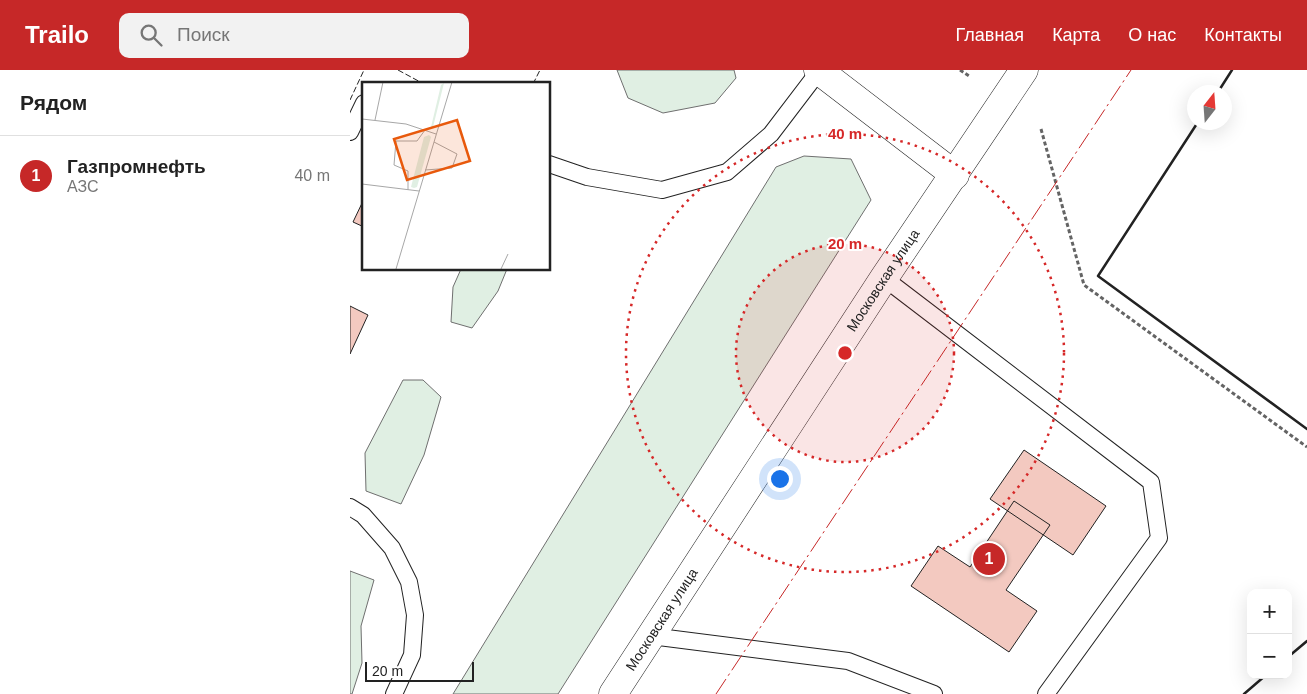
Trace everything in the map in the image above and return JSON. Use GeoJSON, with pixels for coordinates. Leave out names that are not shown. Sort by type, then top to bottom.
{"type":"FeatureCollection","features":[{"type":"Feature","properties":{"kind":"main road"},"geometry":{"type":"LineString","coordinates":[[818,70],[955,175]]}},
{"type":"Feature","properties":{"kind":"main road","name":"Московская улица"},"geometry":{"type":"LineString","coordinates":[[612,694],[884,278],[1024,70]]}},
{"type":"Feature","properties":{"kind":"lane"},"geometry":{"type":"LineString","coordinates":[[550,164],[587,177],[662,190],[727,172],[771,134],[818,70]]}},
{"type":"Feature","properties":{"kind":"lane"},"geometry":{"type":"LineString","coordinates":[[350,132],[362,107]]}},
{"type":"Feature","properties":{"kind":"lane"},"geometry":{"type":"LineString","coordinates":[[884,278],[1150,482],[1159,538],[1046,694]]}},
{"type":"Feature","properties":{"kind":"lane"},"geometry":{"type":"LineString","coordinates":[[350,507],[363,516],[392,548],[409,582],[416,615],[412,655],[394,694]]}},
{"type":"Feature","properties":{"kind":"lane"},"geometry":{"type":"LineString","coordinates":[[651,636],[848,661],[934,694]]}},
{"type":"Feature","properties":{"kind":"path"},"geometry":{"type":"LineString","coordinates":[[960,70],[969,76]]}},
{"type":"Feature","properties":{"kind":"path"},"geometry":{"type":"LineString","coordinates":[[1041,129],[1084,284],[1307,448]]}},
{"type":"Feature","properties":{"kind":"green space"},"geometry":{"type":"Polygon","coordinates":[[[617,70],[734,70],[736,78],[715,103],[663,113],[628,98],[617,70]]]}},
{"type":"Feature","properties":{"kind":"green space"},"geometry":{"type":"Polygon","coordinates":[[[804,156],[851,159],[871,200],[558,694],[453,694],[776,167],[804,156]]]}},
{"type":"Feature","properties":{"kind":"green space"},"geometry":{"type":"Polygon","coordinates":[[[461,270],[507,270],[498,291],[472,328],[451,322],[453,287],[461,270]]]}},
{"type":"Feature","properties":{"kind":"green space"},"geometry":{"type":"Polygon","coordinates":[[[403,380],[423,380],[441,397],[424,455],[401,504],[366,491],[365,453],[403,380]]]}},
{"type":"Feature","properties":{"kind":"green space"},"geometry":{"type":"Polygon","coordinates":[[[350,571],[374,580],[361,626],[362,663],[352,694],[350,694],[350,571]]]}},
{"type":"Feature","properties":{"kind":"building"},"geometry":{"type":"Polygon","coordinates":[[[362,203],[362,226],[353,222],[362,203]]]}},
{"type":"Feature","properties":{"kind":"building"},"geometry":{"type":"Polygon","coordinates":[[[350,306],[368,315],[350,354],[350,306]]]}},
{"type":"Feature","properties":{"kind":"building"},"geometry":{"type":"Polygon","coordinates":[[[1024,450],[1106,506],[1073,555],[990,499],[1024,450]]]}},
{"type":"Feature","properties":{"kind":"building"},"geometry":{"type":"Polygon","coordinates":[[[1014,501],[1050,525],[1006,590],[1037,611],[1009,652],[911,586],[938,546],[970,567],[1014,501]]]}},
{"type":"Feature","properties":{"kind":"fence"},"geometry":{"type":"LineString","coordinates":[[350,100],[364,70]]}},
{"type":"Feature","properties":{"kind":"fence"},"geometry":{"type":"LineString","coordinates":[[398,70],[420,82]]}},
{"type":"Feature","properties":{"kind":"fence"},"geometry":{"type":"LineString","coordinates":[[534,82],[540,70]]}},
{"type":"Feature","properties":{"kind":"wall"},"geometry":{"type":"LineString","coordinates":[[1222,85],[1232,70]]}},
{"type":"Feature","properties":{"kind":"wall"},"geometry":{"type":"LineString","coordinates":[[1193,130],[1098,276],[1307,429]]}},
{"type":"Feature","properties":{"kind":"wall"},"geometry":{"type":"LineString","coordinates":[[1292,654],[1307,641]]}},
{"type":"Feature","properties":{"kind":"wall"},"geometry":{"type":"LineString","coordinates":[[1244,694],[1261,679]]}},
{"type":"Feature","properties":{"kind":"power"},"geometry":{"type":"LineString","coordinates":[[716,694],[1131,70]]}},
{"type":"Feature","properties":{"kind":"place","name":"Газпромнефть"},"geometry":{"type":"Point","coordinates":[989,559]}}]}
